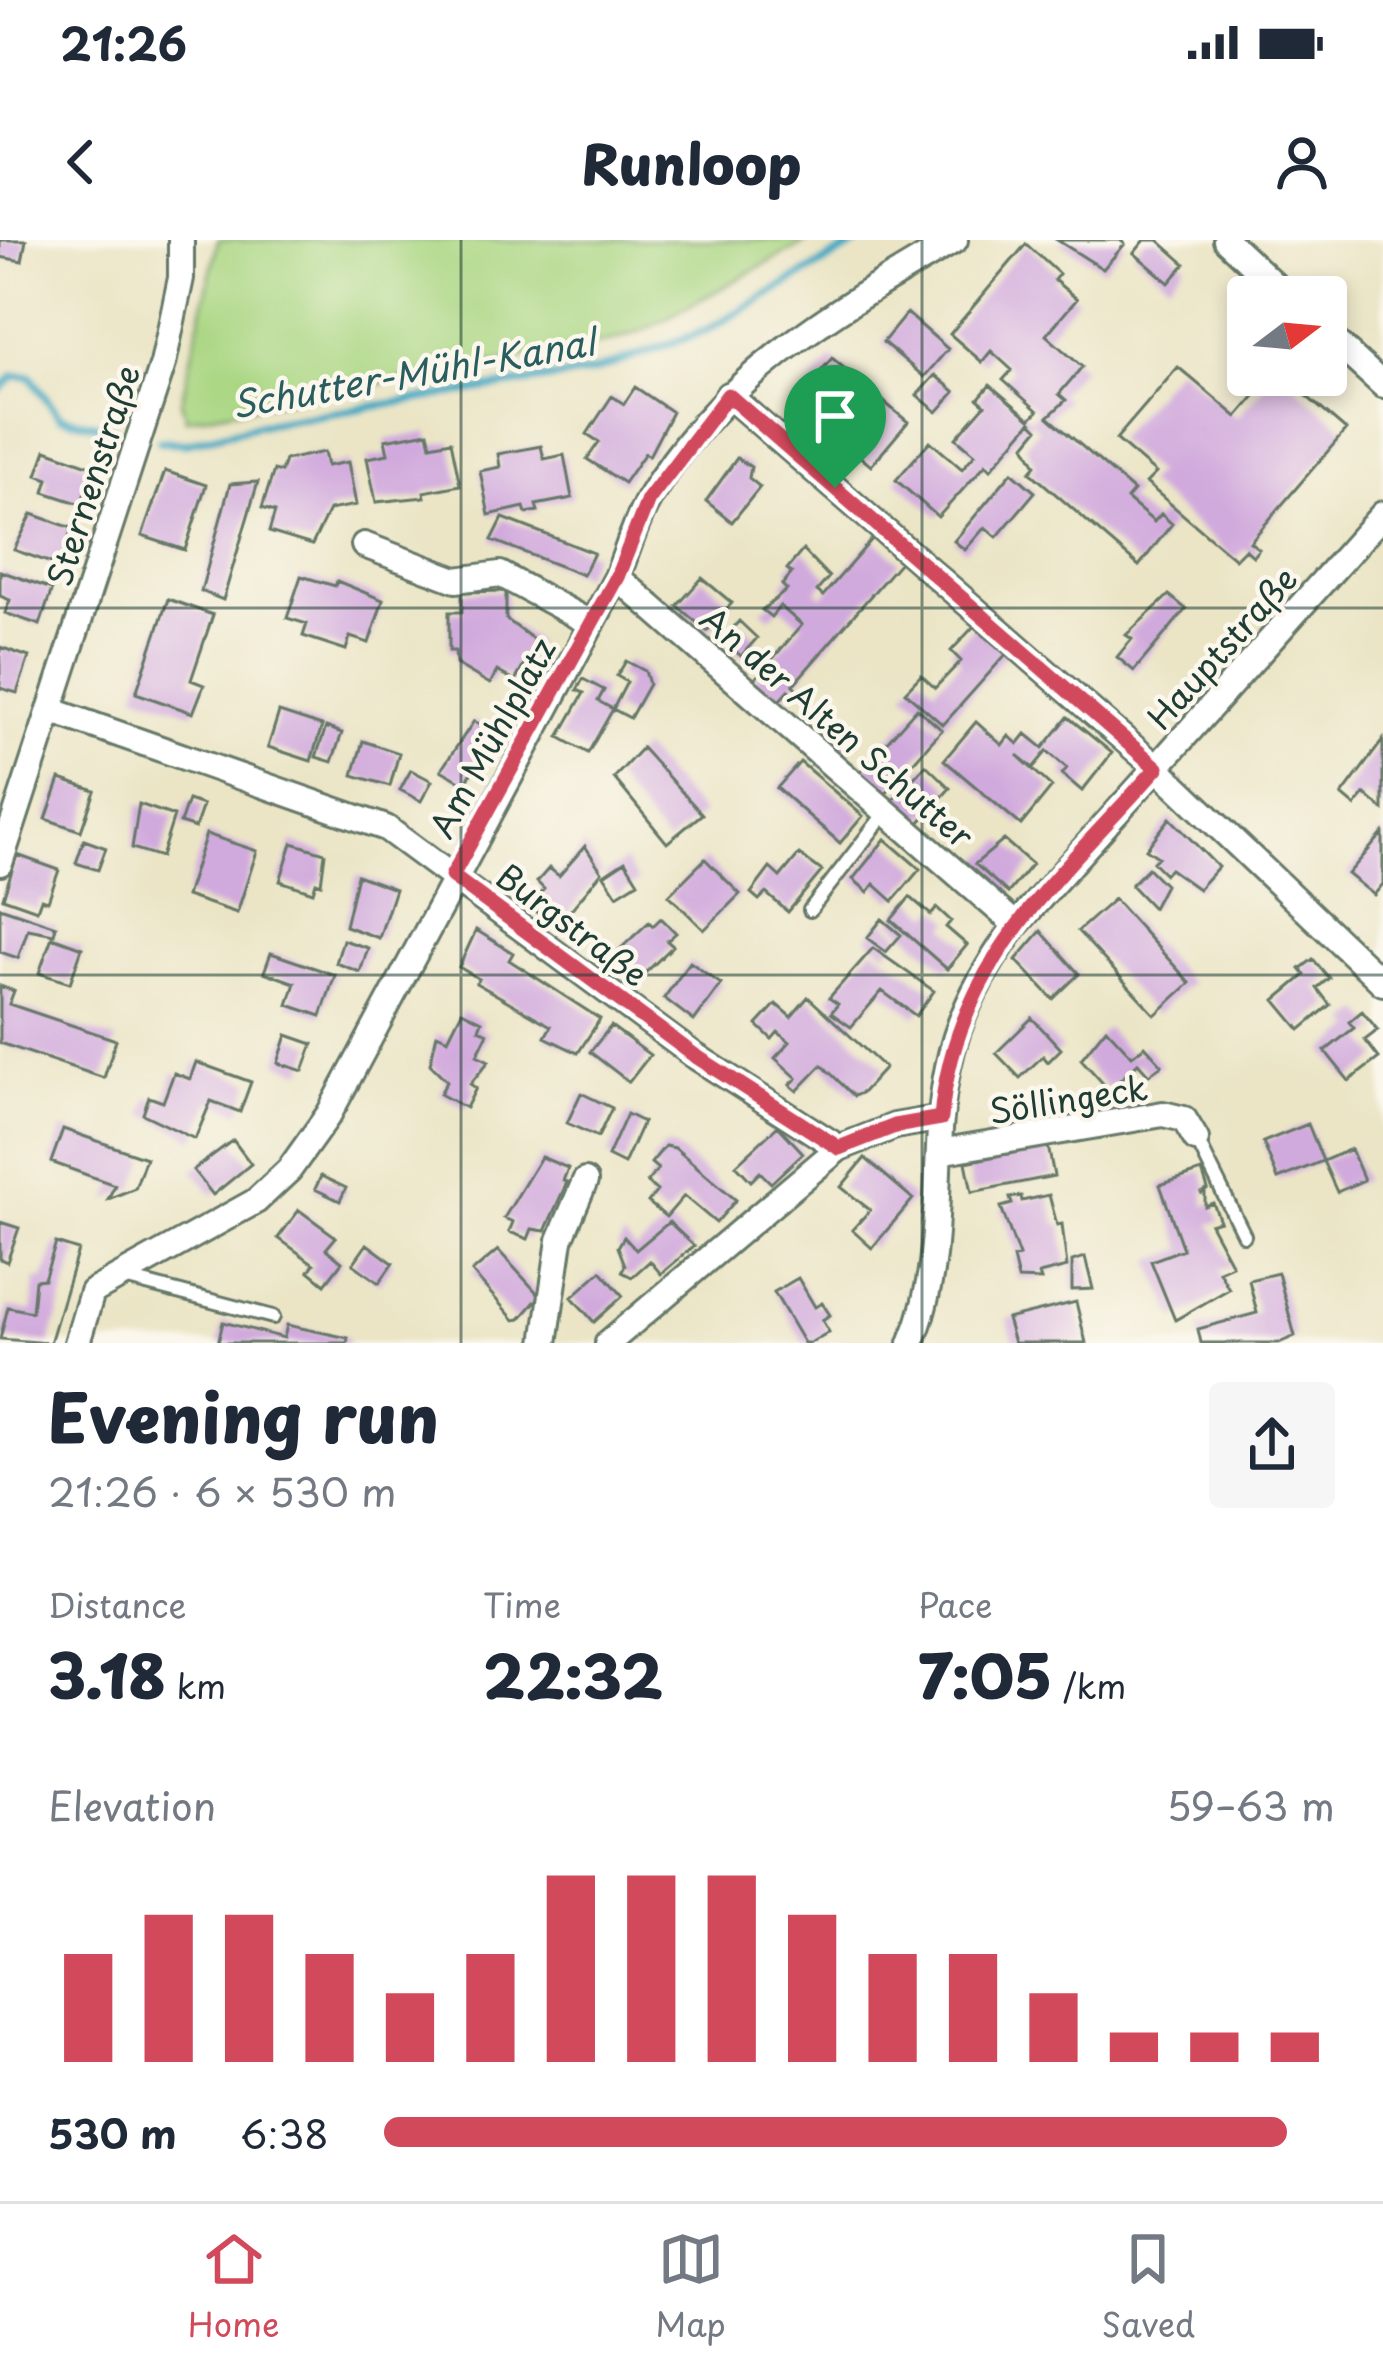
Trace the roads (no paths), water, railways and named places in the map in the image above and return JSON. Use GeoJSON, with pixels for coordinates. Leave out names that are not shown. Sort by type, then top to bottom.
{"type":"FeatureCollection","features":[{"type":"Feature","properties":{"kind":"street","name":"Sternenstraße"},"geometry":{"type":"LineString","coordinates":[[2,852],[163,364],[181,278],[181,240]]}},
{"type":"Feature","properties":{"kind":"street","name":"Am Mühlplatz"},"geometry":{"type":"LineString","coordinates":[[77,1343],[92,1292],[256,1201],[289,1170],[329,1114],[452,876],[617,577],[648,500],[728,395],[829,314],[955,240]]}},
{"type":"Feature","properties":{"kind":"street"},"geometry":{"type":"LineString","coordinates":[[1226,240],[1265,276]]}},
{"type":"Feature","properties":{"kind":"street"},"geometry":{"type":"LineString","coordinates":[[1347,352],[1383,385]]}},
{"type":"Feature","properties":{"kind":"street"},"geometry":{"type":"LineString","coordinates":[[728,395],[1157,768],[1383,983]]}},
{"type":"Feature","properties":{"kind":"street","name":"Hauptstraße"},"geometry":{"type":"LineString","coordinates":[[911,1343],[934,1253],[941,1118],[960,1023],[982,972],[1016,925],[1383,514]]}},
{"type":"Feature","properties":{"kind":"street"},"geometry":{"type":"LineString","coordinates":[[364,545],[456,580],[500,574],[592,624]]}},
{"type":"Feature","properties":{"kind":"street","name":"An der Alten Schutter"},"geometry":{"type":"LineString","coordinates":[[617,577],[1016,925]]}},
{"type":"Feature","properties":{"kind":"street","name":"Burgstraße"},"geometry":{"type":"LineString","coordinates":[[50,710],[386,828],[694,1055],[839,1148]]}},
{"type":"Feature","properties":{"kind":"street","name":"Söllingeck"},"geometry":{"type":"LineString","coordinates":[[939,1152],[1163,1114],[1184,1119],[1196,1138]]}},
{"type":"Feature","properties":{"kind":"street"},"geometry":{"type":"LineString","coordinates":[[608,1343],[839,1148],[881,1130],[941,1118]]}},
{"type":"Feature","properties":{"kind":"street"},"geometry":{"type":"LineString","coordinates":[[545,1343],[560,1240],[585,1181]]}},
{"type":"Feature","properties":{"kind":"lane"},"geometry":{"type":"LineString","coordinates":[[810,910],[886,812]]}},
{"type":"Feature","properties":{"kind":"lane"},"geometry":{"type":"LineString","coordinates":[[1196,1138],[1244,1235]]}},
{"type":"Feature","properties":{"kind":"lane"},"geometry":{"type":"LineString","coordinates":[[115,1276],[273,1317]]}},
{"type":"Feature","properties":{"kind":"waterway","name":"Schutter-Mühl-Kanal"},"geometry":{"type":"LineString","coordinates":[[160,441],[187,443],[261,424],[592,372],[705,331],[863,240]]}},
{"type":"Feature","properties":{"kind":"waterway","name":"Schutter-Mühl-Kanal"},"geometry":{"type":"LineString","coordinates":[[0,389],[14,376],[30,376],[60,417],[113,429]]}}]}
